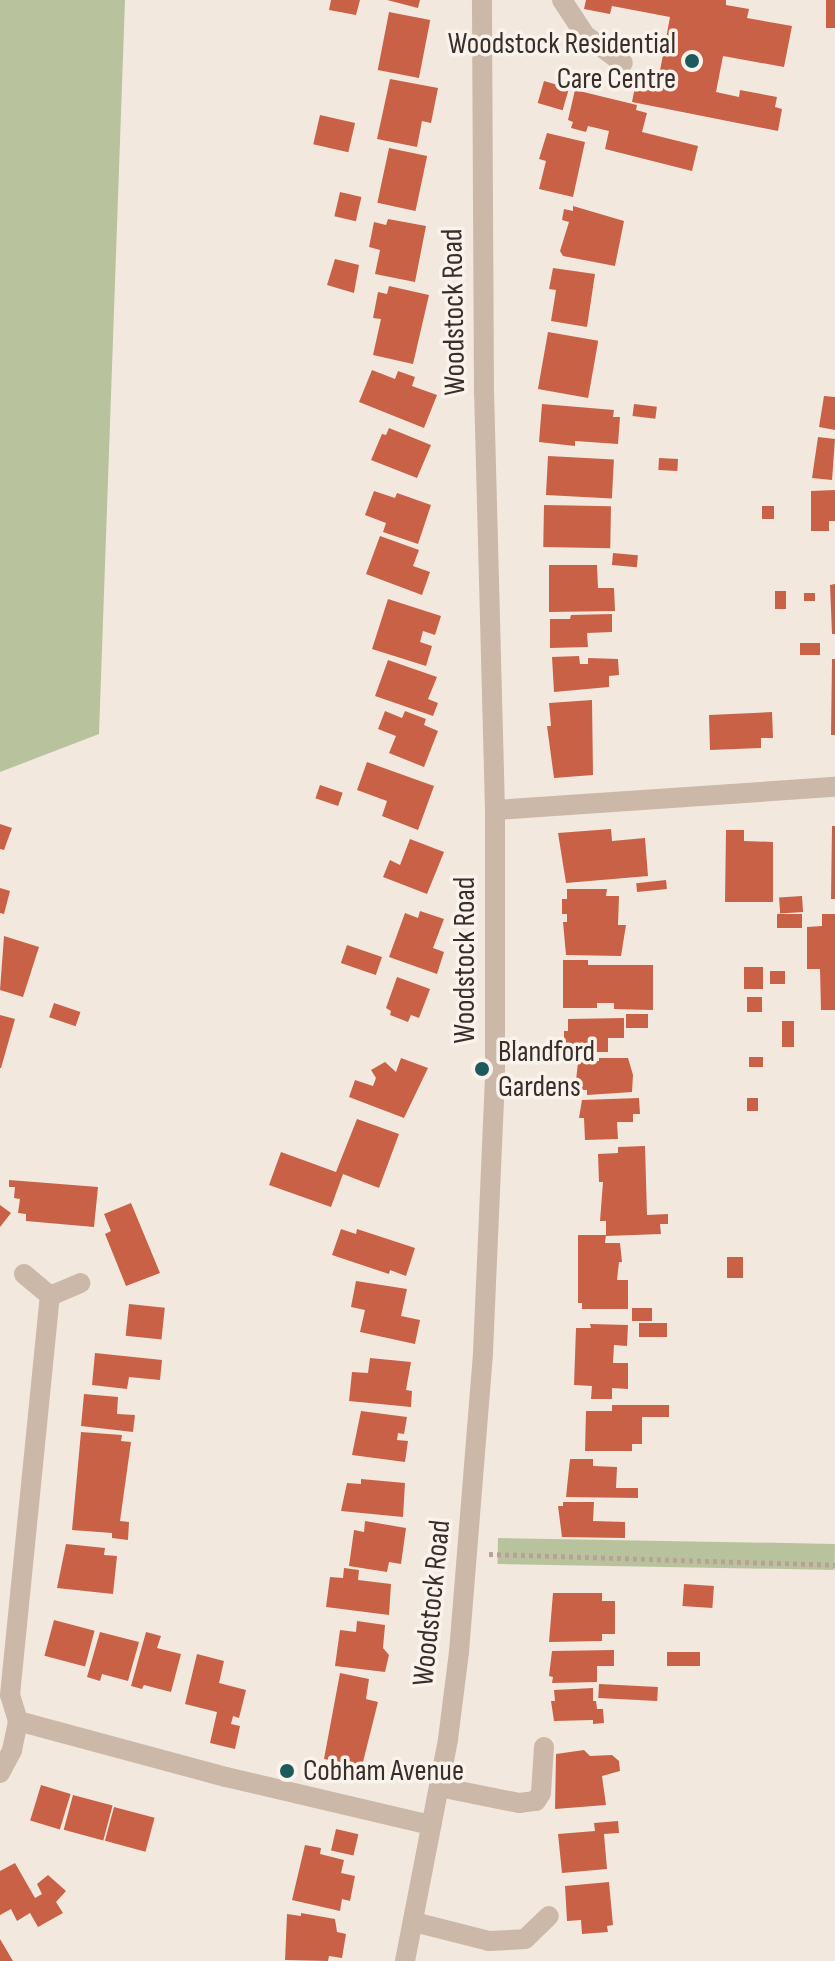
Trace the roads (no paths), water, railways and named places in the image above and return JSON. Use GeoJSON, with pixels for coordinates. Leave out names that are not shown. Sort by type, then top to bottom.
{"type":"FeatureCollection","features":[{"type":"Feature","properties":{"kind":"street","name":"Woodstock Road"},"geometry":{"type":"LineString","coordinates":[[405,1961],[454,1696],[482,1367],[495,1079],[495,810],[484,393],[482,0]]}},
{"type":"Feature","properties":{"kind":"street"},"geometry":{"type":"LineString","coordinates":[[562,0],[585,35],[623,63]]}},
{"type":"Feature","properties":{"kind":"street"},"geometry":{"type":"LineString","coordinates":[[495,810],[835,787]]}},
{"type":"Feature","properties":{"kind":"street"},"geometry":{"type":"LineString","coordinates":[[24,1274],[50,1296]]}},
{"type":"Feature","properties":{"kind":"street"},"geometry":{"type":"LineString","coordinates":[[50,1296],[80,1283]]}},
{"type":"Feature","properties":{"kind":"street"},"geometry":{"type":"LineString","coordinates":[[0,1773],[12,1750],[18,1721],[10,1695],[11,1681],[50,1296]]}},
{"type":"Feature","properties":{"kind":"street"},"geometry":{"type":"LineString","coordinates":[[18,1721],[226,1777],[431,1825]]}},
{"type":"Feature","properties":{"kind":"street"},"geometry":{"type":"LineString","coordinates":[[439,1787],[519,1803],[536,1801],[541,1793],[544,1747]]}},
{"type":"Feature","properties":{"kind":"street"},"geometry":{"type":"LineString","coordinates":[[414,1922],[489,1941],[525,1939],[549,1916]]}},
{"type":"Feature","properties":{"kind":"place","name":"Woodstock Residential Care Centre"},"geometry":{"type":"Point","coordinates":[692,61]}},
{"type":"Feature","properties":{"kind":"place","name":"Blandford Gardens"},"geometry":{"type":"Point","coordinates":[482,1069]}},
{"type":"Feature","properties":{"kind":"place","name":"Cobham Avenue"},"geometry":{"type":"Point","coordinates":[287,1771]}}]}
